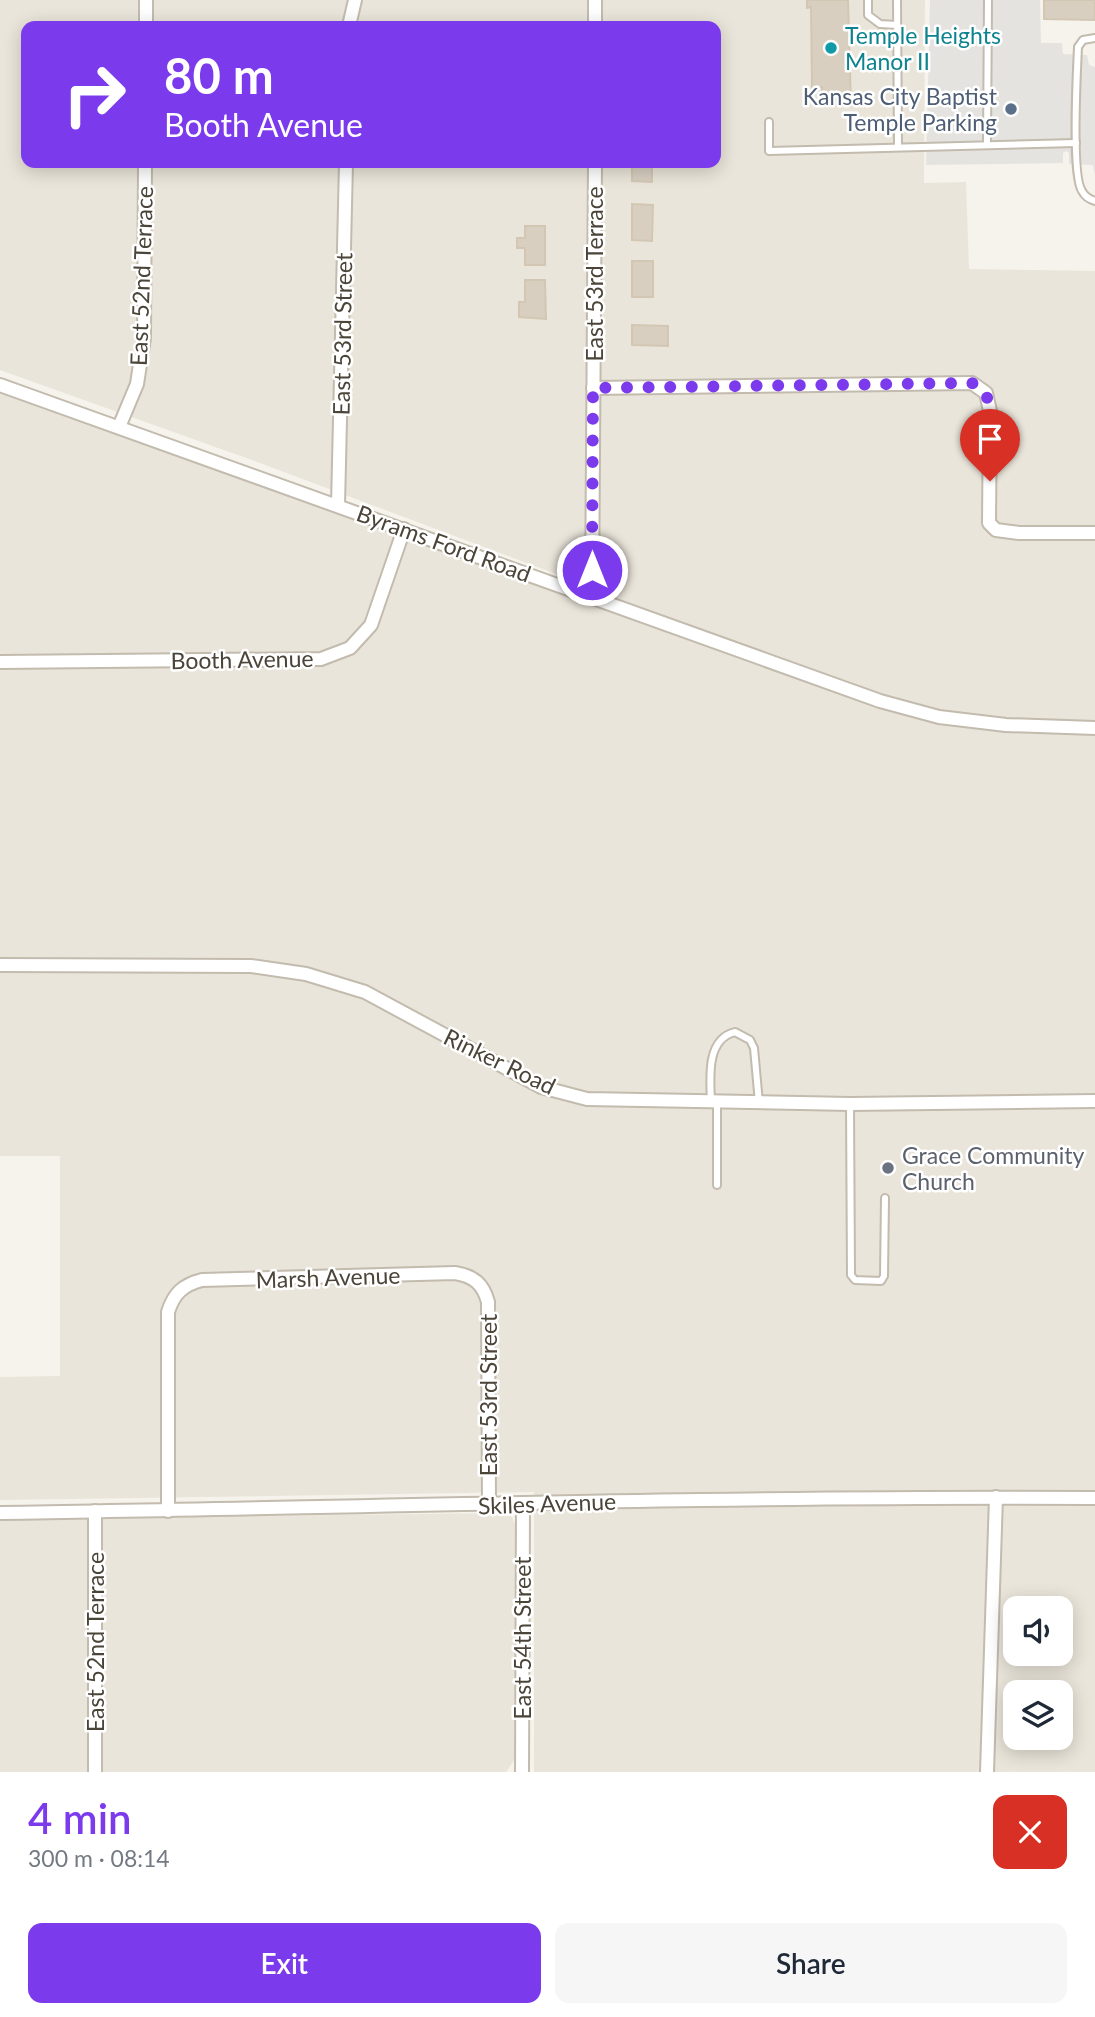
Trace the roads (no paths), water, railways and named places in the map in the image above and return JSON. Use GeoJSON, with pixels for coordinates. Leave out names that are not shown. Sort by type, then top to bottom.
{"type":"FeatureCollection","features":[{"type":"Feature","properties":{"kind":"street"},"geometry":{"type":"LineString","coordinates":[[146,0],[146,21]]}},
{"type":"Feature","properties":{"kind":"street"},"geometry":{"type":"LineString","coordinates":[[595,21],[596,0]]}},
{"type":"Feature","properties":{"kind":"street"},"geometry":{"type":"LineString","coordinates":[[350,21],[354,1]]}},
{"type":"Feature","properties":{"kind":"street","name":"East 52nd Terrace"},"geometry":{"type":"LineString","coordinates":[[120,427],[137,384],[144,338],[145,168]]}},
{"type":"Feature","properties":{"kind":"street","name":"East 53rd Street"},"geometry":{"type":"LineString","coordinates":[[338,505],[346,168]]}},
{"type":"Feature","properties":{"kind":"street","name":"East 53rd Terrace"},"geometry":{"type":"LineString","coordinates":[[592,596],[595,168]]}},
{"type":"Feature","properties":{"kind":"street"},"geometry":{"type":"LineString","coordinates":[[593,388],[972,383],[986,393],[990,411],[989,523],[996,530],[1019,533],[1095,533]]}},
{"type":"Feature","properties":{"kind":"street","name":"Byrams Ford Road"},"geometry":{"type":"LineString","coordinates":[[0,385],[592,596],[880,702],[939,717],[1006,725],[1095,727]]}},
{"type":"Feature","properties":{"kind":"street","name":"Booth Avenue"},"geometry":{"type":"LineString","coordinates":[[0,662],[321,659],[350,648],[371,625],[404,529]]}},
{"type":"Feature","properties":{"kind":"street","name":"Rinker Road"},"geometry":{"type":"LineString","coordinates":[[0,965],[251,967],[306,974],[365,992],[541,1087],[587,1100],[850,1104],[1095,1101]]}},
{"type":"Feature","properties":{"kind":"street","name":"Marsh Avenue"},"geometry":{"type":"LineString","coordinates":[[168,1511],[168,1312],[175,1296],[190,1283],[202,1280],[456,1273],[467,1275],[481,1286]]}},
{"type":"Feature","properties":{"kind":"street","name":"East 53rd Street"},"geometry":{"type":"LineString","coordinates":[[481,1286],[488,1302],[489,1505]]}},
{"type":"Feature","properties":{"kind":"street"},"geometry":{"type":"LineString","coordinates":[[987,1772],[996,1497]]}},
{"type":"Feature","properties":{"kind":"street","name":"Skiles Avenue"},"geometry":{"type":"LineString","coordinates":[[0,1513],[659,1500],[1095,1498]]}},
{"type":"Feature","properties":{"kind":"street","name":"East 54th Street"},"geometry":{"type":"LineString","coordinates":[[522,1772],[523,1504]]}},
{"type":"Feature","properties":{"kind":"street","name":"East 52nd Terrace"},"geometry":{"type":"LineString","coordinates":[[94,1511],[95,1772]]}},
{"type":"Feature","properties":{"kind":"lane"},"geometry":{"type":"LineString","coordinates":[[868,0],[868,15],[880,24],[897,25]]}},
{"type":"Feature","properties":{"kind":"lane"},"geometry":{"type":"LineString","coordinates":[[897,0],[898,147]]}},
{"type":"Feature","properties":{"kind":"lane"},"geometry":{"type":"LineString","coordinates":[[987,144],[988,0]]}},
{"type":"Feature","properties":{"kind":"lane"},"geometry":{"type":"LineString","coordinates":[[1095,38],[1083,40],[1078,47],[1076,143],[1078,183],[1087,197],[1095,201]]}},
{"type":"Feature","properties":{"kind":"lane"},"geometry":{"type":"LineString","coordinates":[[769,122],[769,150],[1076,143]]}},
{"type":"Feature","properties":{"kind":"lane"},"geometry":{"type":"LineString","coordinates":[[717,1185],[714,1102],[710,1074],[715,1047],[728,1033],[735,1032],[750,1040],[754,1048],[759,1103]]}},
{"type":"Feature","properties":{"kind":"lane"},"geometry":{"type":"LineString","coordinates":[[850,1104],[851,1275],[855,1280],[881,1280],[884,1276],[885,1198]]}},
{"type":"Feature","properties":{"kind":"place","name":"Temple Heights Manor II"},"geometry":{"type":"Point","coordinates":[831,48]}},
{"type":"Feature","properties":{"kind":"place","name":"Kansas City Baptist Temple Parking"},"geometry":{"type":"Point","coordinates":[1011,109]}},
{"type":"Feature","properties":{"kind":"place","name":"Grace Community Church"},"geometry":{"type":"Point","coordinates":[888,1168]}}]}
